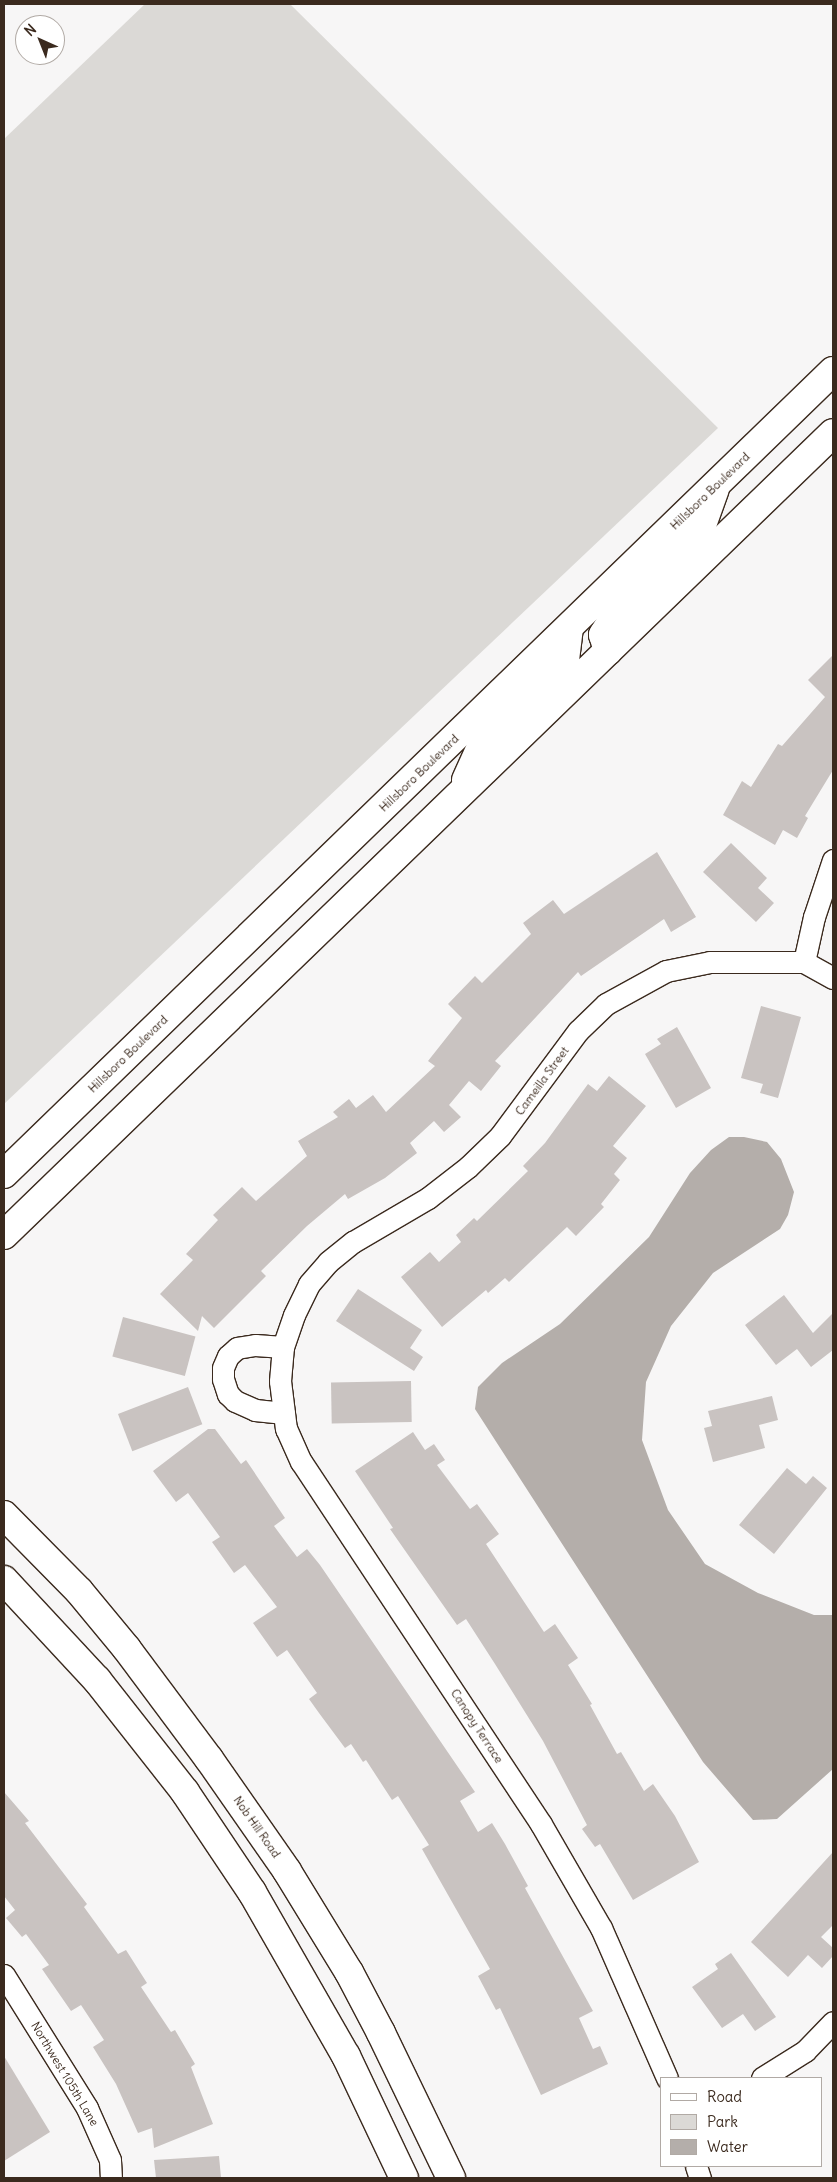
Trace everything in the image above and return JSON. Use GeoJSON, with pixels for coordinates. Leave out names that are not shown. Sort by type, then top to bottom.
{"type":"FeatureCollection","features":[{"type":"Feature","properties":{"kind":"street","name":"Hillsboro Boulevard"},"geometry":{"type":"LineString","coordinates":[[4,1174],[833,371]]}},
{"type":"Feature","properties":{"kind":"street"},"geometry":{"type":"LineString","coordinates":[[4,1235],[833,433]]}},
{"type":"Feature","properties":{"kind":"street"},"geometry":{"type":"LineString","coordinates":[[608,651],[603,635],[620,608],[702,528],[717,483]]}},
{"type":"Feature","properties":{"kind":"street"},"geometry":{"type":"LineString","coordinates":[[460,792],[484,740],[565,660],[569,628]]}},
{"type":"Feature","properties":{"kind":"street"},"geometry":{"type":"LineString","coordinates":[[833,860],[814,917],[804,962],[833,978]]}},
{"type":"Feature","properties":{"kind":"street","name":"Cameilla Street"},"geometry":{"type":"LineString","coordinates":[[280,1382],[283,1347],[294,1314],[309,1284],[328,1262],[353,1242],[428,1198],[468,1167],[500,1136],[578,1031],[606,1004],[666,971],[710,962],[804,962]]}},
{"type":"Feature","properties":{"kind":"street"},"geometry":{"type":"LineString","coordinates":[[283,1347],[255,1345],[237,1348],[228,1356],[223,1373],[228,1394],[235,1401],[256,1410],[284,1413]]}},
{"type":"Feature","properties":{"kind":"street","name":"Canopy Terrace"},"geometry":{"type":"LineString","coordinates":[[280,1382],[286,1429],[301,1462],[541,1824],[601,1928],[667,2077]]}},
{"type":"Feature","properties":{"kind":"street","name":"Nob Hill Road"},"geometry":{"type":"LineString","coordinates":[[4,1515],[79,1591],[127,1649],[209,1758],[288,1871],[368,2007],[450,2178]]}},
{"type":"Feature","properties":{"kind":"street"},"geometry":{"type":"LineString","coordinates":[[4,1580],[97,1680],[185,1792],[247,1884],[312,1994],[404,2178]]}},
{"type":"Feature","properties":{"kind":"street","name":"Northwest 105th Lane"},"geometry":{"type":"LineString","coordinates":[[4,1975],[87,2108],[110,2160],[111,2178]]}},
{"type":"Feature","properties":{"kind":"street"},"geometry":{"type":"LineString","coordinates":[[764,2077],[805,2051],[833,2022]]}},
{"type":"Feature","properties":{"kind":"green space"},"geometry":{"type":"Polygon","coordinates":[[[145,4],[290,4],[718,428],[4,1104],[4,139],[145,4]]]}},
{"type":"Feature","properties":{"kind":"water"},"geometry":{"type":"Polygon","coordinates":[[[729,1137],[744,1137],[767,1142],[781,1159],[794,1192],[788,1215],[780,1229],[713,1273],[671,1326],[646,1382],[642,1440],[668,1510],[705,1564],[758,1593],[814,1615],[833,1615],[833,1769],[777,1819],[753,1820],[703,1762],[475,1409],[478,1387],[502,1363],[560,1324],[649,1237],[690,1173],[711,1150],[729,1137]]]}},
{"type":"Feature","properties":{"kind":"building"},"geometry":{"type":"Polygon","coordinates":[[[833,655],[833,770],[805,816],[808,818],[797,838],[783,830],[775,845],[723,815],[742,781],[751,787],[778,744],[782,746],[825,697],[808,680],[833,655]]]}},
{"type":"Feature","properties":{"kind":"building"},"geometry":{"type":"Polygon","coordinates":[[[731,843],[767,878],[758,888],[774,903],[756,922],[703,872],[731,843]]]}},
{"type":"Feature","properties":{"kind":"building"},"geometry":{"type":"Polygon","coordinates":[[[657,852],[696,917],[671,932],[664,919],[581,976],[578,972],[495,1061],[501,1066],[481,1091],[469,1081],[449,1105],[461,1117],[444,1132],[434,1121],[410,1143],[417,1153],[385,1178],[348,1199],[345,1194],[307,1226],[261,1271],[266,1276],[214,1328],[202,1316],[198,1331],[160,1294],[193,1260],[186,1254],[218,1220],[213,1215],[242,1187],[256,1201],[307,1156],[298,1141],[338,1117],[333,1112],[349,1099],[356,1108],[373,1095],[386,1112],[435,1066],[428,1061],[462,1018],[448,1004],[475,976],[482,983],[531,934],[523,923],[553,900],[564,914],[657,852]]]}},
{"type":"Feature","properties":{"kind":"building"},"geometry":{"type":"Polygon","coordinates":[[[761,1006],[801,1017],[778,1098],[760,1093],[763,1084],[741,1078],[761,1006]]]}},
{"type":"Feature","properties":{"kind":"building"},"geometry":{"type":"Polygon","coordinates":[[[677,1027],[711,1088],[676,1108],[645,1054],[661,1044],[657,1039],[677,1027]]]}},
{"type":"Feature","properties":{"kind":"building"},"geometry":{"type":"Polygon","coordinates":[[[609,1076],[646,1106],[613,1146],[627,1158],[614,1174],[620,1180],[601,1204],[604,1207],[576,1236],[567,1227],[509,1282],[505,1278],[488,1293],[486,1290],[442,1327],[401,1277],[430,1252],[439,1262],[461,1242],[456,1235],[474,1218],[477,1221],[528,1171],[523,1166],[545,1143],[588,1084],[597,1091],[609,1076]]]}},
{"type":"Feature","properties":{"kind":"building"},"geometry":{"type":"Polygon","coordinates":[[[358,1289],[422,1330],[410,1348],[423,1357],[414,1371],[336,1321],[358,1289]]]}},
{"type":"Feature","properties":{"kind":"building"},"geometry":{"type":"Polygon","coordinates":[[[784,1295],[813,1333],[833,1313],[833,1350],[811,1367],[797,1349],[776,1365],[745,1325],[784,1295]]]}},
{"type":"Feature","properties":{"kind":"building"},"geometry":{"type":"Polygon","coordinates":[[[123,1317],[195,1336],[185,1376],[112,1357],[123,1317]]]}},
{"type":"Feature","properties":{"kind":"building"},"geometry":{"type":"Polygon","coordinates":[[[411,1381],[412,1422],[332,1423],[331,1382],[411,1381]]]}},
{"type":"Feature","properties":{"kind":"building"},"geometry":{"type":"Polygon","coordinates":[[[188,1387],[202,1424],[132,1451],[118,1414],[188,1387]]]}},
{"type":"Feature","properties":{"kind":"building"},"geometry":{"type":"Polygon","coordinates":[[[772,1396],[778,1420],[759,1425],[765,1448],[713,1462],[704,1428],[712,1426],[708,1411],[772,1396]]]}},
{"type":"Feature","properties":{"kind":"building"},"geometry":{"type":"Polygon","coordinates":[[[208,1429],[215,1429],[241,1464],[246,1460],[285,1518],[274,1526],[297,1557],[307,1549],[320,1565],[475,1792],[460,1801],[478,1832],[492,1823],[505,1844],[528,1886],[525,1888],[593,2011],[579,2018],[593,2049],[600,2046],[608,2064],[541,2095],[500,2008],[496,2010],[478,1976],[490,1969],[422,1849],[429,1845],[398,1796],[392,1800],[366,1760],[363,1762],[351,1744],[345,1748],[319,1713],[309,1699],[317,1693],[287,1650],[277,1657],[253,1623],[277,1607],[245,1565],[234,1573],[212,1542],[220,1537],[188,1493],[176,1502],[153,1471],[208,1429]]]}},
{"type":"Feature","properties":{"kind":"building"},"geometry":{"type":"Polygon","coordinates":[[[413,1432],[425,1450],[434,1444],[445,1460],[437,1465],[470,1509],[477,1504],[499,1534],[486,1544],[544,1632],[555,1624],[578,1658],[568,1665],[592,1704],[590,1705],[617,1754],[621,1752],[644,1791],[653,1784],[675,1816],[699,1862],[633,1900],[600,1844],[595,1847],[582,1829],[587,1825],[543,1741],[466,1619],[457,1625],[390,1529],[393,1528],[355,1471],[413,1432]]]}},
{"type":"Feature","properties":{"kind":"building"},"geometry":{"type":"Polygon","coordinates":[[[787,1468],[806,1484],[813,1476],[827,1488],[774,1554],[739,1525],[787,1468]]]}},
{"type":"Feature","properties":{"kind":"building"},"geometry":{"type":"Polygon","coordinates":[[[4,1792],[29,1821],[25,1823],[87,1904],[84,1907],[118,1954],[126,1950],[147,1983],[141,1987],[171,2032],[175,2030],[195,2064],[191,2067],[213,2124],[154,2148],[152,2128],[138,2133],[116,2084],[93,2047],[104,2040],[81,2005],[71,2011],[42,1969],[49,1965],[26,1934],[22,1937],[6,1918],[15,1910],[4,1896],[4,1792]]]}},
{"type":"Feature","properties":{"kind":"building"},"geometry":{"type":"Polygon","coordinates":[[[833,1852],[833,1925],[821,1937],[833,1948],[833,1956],[822,1968],[808,1955],[788,1977],[751,1942],[833,1852]]]}},
{"type":"Feature","properties":{"kind":"building"},"geometry":{"type":"Polygon","coordinates":[[[731,1953],[776,2017],[755,2031],[743,2014],[722,2028],[692,1987],[718,1969],[715,1964],[731,1953]]]}},
{"type":"Feature","properties":{"kind":"building"},"geometry":{"type":"Polygon","coordinates":[[[4,2056],[50,2132],[4,2161],[4,2056]]]}},
{"type":"Feature","properties":{"kind":"building"},"geometry":{"type":"Polygon","coordinates":[[[219,2156],[221,2178],[156,2178],[154,2160],[219,2156]]]}}]}
